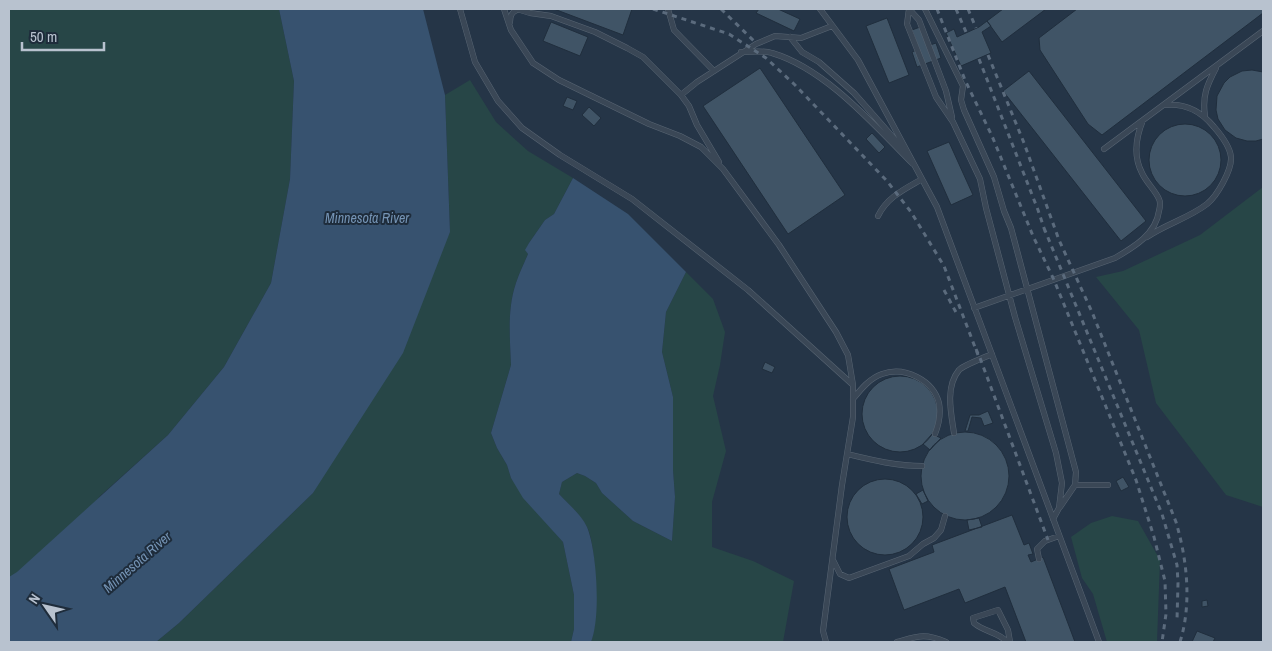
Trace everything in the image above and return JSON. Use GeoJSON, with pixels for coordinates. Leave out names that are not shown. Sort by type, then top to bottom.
{"type":"FeatureCollection","features":[{"type":"Feature","properties":{"kind":"lane"},"geometry":{"type":"LineString","coordinates":[[460,9],[475,62],[498,101],[522,128],[560,155],[632,198],[748,290],[853,385]]}},
{"type":"Feature","properties":{"kind":"lane"},"geometry":{"type":"LineString","coordinates":[[504,9],[511,30],[533,63],[552,76],[649,124],[680,136],[701,147],[723,168]]}},
{"type":"Feature","properties":{"kind":"lane"},"geometry":{"type":"LineString","coordinates":[[511,30],[510,17],[512,12],[517,9],[551,16],[596,32],[643,58],[682,95],[697,125],[723,168],[779,245],[836,332],[848,355],[853,385],[853,416],[823,631],[826,642]]}},
{"type":"Feature","properties":{"kind":"lane"},"geometry":{"type":"LineString","coordinates":[[668,9],[674,30],[714,71]]}},
{"type":"Feature","properties":{"kind":"lane"},"geometry":{"type":"LineString","coordinates":[[820,9],[858,60],[937,207],[1099,642]]}},
{"type":"Feature","properties":{"kind":"lane"},"geometry":{"type":"LineString","coordinates":[[910,9],[907,24],[936,97],[953,122],[980,179],[1010,295],[1056,453],[1062,483],[1058,509]]}},
{"type":"Feature","properties":{"kind":"lane"},"geometry":{"type":"LineString","coordinates":[[910,9],[919,20],[946,91],[953,122]]}},
{"type":"Feature","properties":{"kind":"lane"},"geometry":{"type":"LineString","coordinates":[[926,9],[963,86],[961,100],[964,110],[994,177],[1011,228],[1076,472],[1075,485],[1053,519]]}},
{"type":"Feature","properties":{"kind":"lane"},"geometry":{"type":"LineString","coordinates":[[682,95],[741,52],[756,44],[775,36],[801,38],[832,26]]}},
{"type":"Feature","properties":{"kind":"lane"},"geometry":{"type":"LineString","coordinates":[[1104,149],[1263,31]]}},
{"type":"Feature","properties":{"kind":"lane"},"geometry":{"type":"LineString","coordinates":[[790,37],[802,52],[819,62],[854,93],[912,159]]}},
{"type":"Feature","properties":{"kind":"lane"},"geometry":{"type":"LineString","coordinates":[[741,52],[771,53],[804,68],[853,105],[916,168]]}},
{"type":"Feature","properties":{"kind":"lane"},"geometry":{"type":"LineString","coordinates":[[1205,117],[1203,104],[1206,89],[1217,66]]}},
{"type":"Feature","properties":{"kind":"lane"},"geometry":{"type":"LineString","coordinates":[[974,308],[1116,258],[1160,228],[1208,203],[1223,184],[1229,171],[1231,157],[1226,143],[1197,110],[1177,104],[1165,105]]}},
{"type":"Feature","properties":{"kind":"lane"},"geometry":{"type":"LineString","coordinates":[[1142,240],[1154,225],[1158,216],[1160,201],[1141,172],[1139,164],[1136,146],[1138,132],[1143,120]]}},
{"type":"Feature","properties":{"kind":"lane"},"geometry":{"type":"LineString","coordinates":[[878,216],[881,209],[897,193],[922,179]]}},
{"type":"Feature","properties":{"kind":"lane"},"geometry":{"type":"LineString","coordinates":[[954,432],[950,400],[954,379],[960,369],[992,354]]}},
{"type":"Feature","properties":{"kind":"lane"},"geometry":{"type":"LineString","coordinates":[[853,400],[862,388],[883,374],[904,372],[913,375],[931,388],[936,396],[940,416],[935,434]]}},
{"type":"Feature","properties":{"kind":"lane"},"geometry":{"type":"LineString","coordinates":[[847,454],[881,462],[906,466],[922,466]]}},
{"type":"Feature","properties":{"kind":"lane"},"geometry":{"type":"LineString","coordinates":[[1075,485],[1108,485]]}},
{"type":"Feature","properties":{"kind":"lane"},"geometry":{"type":"LineString","coordinates":[[833,560],[840,574],[849,578],[909,556],[923,544],[934,538],[941,530],[945,516]]}},
{"type":"Feature","properties":{"kind":"lane"},"geometry":{"type":"LineString","coordinates":[[1039,559],[1037,549],[1045,541],[1059,536]]}},
{"type":"Feature","properties":{"kind":"lane"},"geometry":{"type":"LineString","coordinates":[[998,610],[1008,630],[1009,642],[1003,637],[980,628],[974,623],[974,618],[998,610]]}},
{"type":"Feature","properties":{"kind":"lane"},"geometry":{"type":"LineString","coordinates":[[897,642],[917,636],[930,636],[946,642]]}},
{"type":"Feature","properties":{"kind":"green space"},"geometry":{"type":"Polygon","coordinates":[[[9,9],[279,9],[294,81],[290,179],[271,283],[224,367],[168,435],[100,496],[9,608],[9,9]]]}},
{"type":"Feature","properties":{"kind":"green space"},"geometry":{"type":"Polygon","coordinates":[[[470,80],[496,122],[528,151],[573,178],[554,214],[545,220],[526,250],[528,254],[517,279],[511,303],[511,365],[491,433],[507,465],[511,478],[563,542],[574,595],[574,629],[571,642],[156,642],[179,623],[313,493],[450,232],[445,95],[470,80]]]}},
{"type":"Feature","properties":{"kind":"green space"},"geometry":{"type":"Polygon","coordinates":[[[1263,187],[1263,507],[1226,495],[1156,403],[1139,330],[1096,277],[1123,271],[1200,235],[1263,187]]]}},
{"type":"Feature","properties":{"kind":"green space"},"geometry":{"type":"Polygon","coordinates":[[[686,272],[713,299],[725,332],[713,396],[726,451],[712,502],[712,547],[753,561],[794,581],[783,642],[591,642],[594,632],[596,602],[593,550],[587,527],[578,514],[559,494],[562,482],[577,473],[585,476],[596,483],[602,493],[633,521],[672,541],[675,497],[673,397],[662,352],[666,312],[686,272]]]}},
{"type":"Feature","properties":{"kind":"green space"},"geometry":{"type":"Polygon","coordinates":[[[1112,516],[1138,521],[1160,560],[1157,642],[1107,642],[1093,594],[1082,578],[1071,537],[1091,523],[1112,516]]]}},
{"type":"Feature","properties":{"kind":"water","name":"Minnesota River"},"geometry":{"type":"Polygon","coordinates":[[[279,9],[423,9],[445,95],[450,232],[403,353],[313,493],[179,623],[156,642],[9,642],[9,577],[17,572],[168,435],[224,367],[271,283],[290,179],[294,81],[279,9]]]}},
{"type":"Feature","properties":{"kind":"water"},"geometry":{"type":"Polygon","coordinates":[[[573,178],[628,214],[686,272],[666,312],[662,352],[673,397],[675,497],[672,541],[633,521],[602,493],[596,483],[585,476],[577,473],[562,482],[559,494],[578,514],[587,527],[593,552],[597,601],[591,642],[571,642],[574,629],[574,595],[563,542],[523,498],[511,478],[507,465],[491,433],[511,365],[511,303],[517,279],[528,254],[525,250],[545,220],[554,214],[573,178]]]}},
{"type":"Feature","properties":{"kind":"building"},"geometry":{"type":"Polygon","coordinates":[[[554,9],[632,9],[623,35],[554,9]]]}},
{"type":"Feature","properties":{"kind":"building"},"geometry":{"type":"Polygon","coordinates":[[[759,9],[778,9],[800,19],[794,31],[756,13],[759,9]]]}},
{"type":"Feature","properties":{"kind":"building"},"geometry":{"type":"Polygon","coordinates":[[[1003,9],[1046,9],[1002,42],[987,21],[1003,9]]]}},
{"type":"Feature","properties":{"kind":"building"},"geometry":{"type":"Polygon","coordinates":[[[1077,9],[1263,9],[1263,13],[1102,135],[1088,124],[1040,50],[1039,38],[1077,9]]]}},
{"type":"Feature","properties":{"kind":"building"},"geometry":{"type":"Polygon","coordinates":[[[887,18],[909,75],[889,83],[866,26],[887,18]]]}},
{"type":"Feature","properties":{"kind":"building"},"geometry":{"type":"Polygon","coordinates":[[[987,21],[991,26],[982,32],[991,53],[961,66],[946,33],[954,29],[957,37],[979,27],[987,21]]]}},
{"type":"Feature","properties":{"kind":"building"},"geometry":{"type":"Polygon","coordinates":[[[551,22],[588,37],[580,56],[543,41],[551,22]]]}},
{"type":"Feature","properties":{"kind":"building"},"geometry":{"type":"Polygon","coordinates":[[[920,27],[927,46],[936,43],[941,58],[917,67],[912,52],[919,49],[912,30],[920,27]]]}},
{"type":"Feature","properties":{"kind":"building"},"geometry":{"type":"Polygon","coordinates":[[[760,68],[845,195],[788,234],[703,106],[760,68]]]}},
{"type":"Feature","properties":{"kind":"building"},"geometry":{"type":"Polygon","coordinates":[[[1029,71],[1146,221],[1121,241],[1003,91],[1029,71]]]}},
{"type":"Feature","properties":{"kind":"building"},"geometry":{"type":"Polygon","coordinates":[[[1242,71],[1263,72],[1263,139],[1247,141],[1236,138],[1225,130],[1218,119],[1216,110],[1217,96],[1224,83],[1230,77],[1242,71]]]}},
{"type":"Feature","properties":{"kind":"building"},"geometry":{"type":"Polygon","coordinates":[[[567,97],[577,101],[573,110],[563,106],[567,97]]]}},
{"type":"Feature","properties":{"kind":"building"},"geometry":{"type":"Polygon","coordinates":[[[589,107],[601,118],[594,126],[582,115],[589,107]]]}},
{"type":"Feature","properties":{"kind":"building"},"geometry":{"type":"Polygon","coordinates":[[[1185,124],[1205,130],[1215,140],[1221,160],[1215,180],[1205,190],[1185,196],[1165,190],[1155,180],[1149,160],[1155,140],[1165,130],[1185,124]]]}},
{"type":"Feature","properties":{"kind":"building"},"geometry":{"type":"Polygon","coordinates":[[[872,133],[885,147],[879,153],[866,139],[872,133]]]}},
{"type":"Feature","properties":{"kind":"building"},"geometry":{"type":"Polygon","coordinates":[[[949,142],[973,195],[951,205],[927,151],[949,142]]]}},
{"type":"Feature","properties":{"kind":"building"},"geometry":{"type":"Polygon","coordinates":[[[765,362],[775,367],[772,373],[762,369],[765,362]]]}},
{"type":"Feature","properties":{"kind":"building"},"geometry":{"type":"Polygon","coordinates":[[[900,376],[915,379],[927,387],[935,399],[938,414],[935,429],[927,441],[915,449],[900,452],[885,449],[873,441],[865,429],[862,414],[865,399],[873,387],[885,379],[900,376]]]}},
{"type":"Feature","properties":{"kind":"building"},"geometry":{"type":"Polygon","coordinates":[[[988,411],[993,423],[984,426],[981,418],[972,417],[968,431],[965,431],[970,415],[979,415],[988,411]]]}},
{"type":"Feature","properties":{"kind":"building"},"geometry":{"type":"Polygon","coordinates":[[[956,432],[974,432],[990,439],[1002,451],[1009,467],[1009,485],[1002,501],[990,513],[974,520],[956,520],[940,513],[928,501],[921,485],[921,467],[928,451],[940,439],[956,432]]]}},
{"type":"Feature","properties":{"kind":"building"},"geometry":{"type":"Polygon","coordinates":[[[932,434],[941,438],[930,450],[923,444],[932,434]]]}},
{"type":"Feature","properties":{"kind":"building"},"geometry":{"type":"Polygon","coordinates":[[[1123,477],[1129,487],[1121,491],[1116,481],[1123,477]]]}},
{"type":"Feature","properties":{"kind":"building"},"geometry":{"type":"Polygon","coordinates":[[[878,479],[892,479],[906,485],[917,496],[923,510],[920,532],[912,544],[892,555],[878,555],[864,549],[853,538],[847,524],[847,510],[853,496],[864,485],[878,479]]]}},
{"type":"Feature","properties":{"kind":"building"},"geometry":{"type":"Polygon","coordinates":[[[923,490],[928,501],[922,504],[916,494],[923,490]]]}},
{"type":"Feature","properties":{"kind":"building"},"geometry":{"type":"Polygon","coordinates":[[[1012,515],[1024,545],[1029,543],[1033,554],[1028,555],[1031,562],[1043,557],[1075,642],[1026,642],[1005,587],[965,603],[959,589],[904,610],[889,569],[934,552],[932,545],[1012,515]]]}},
{"type":"Feature","properties":{"kind":"building"},"geometry":{"type":"Polygon","coordinates":[[[979,518],[982,527],[969,530],[967,520],[979,518]]]}},
{"type":"Feature","properties":{"kind":"building"},"geometry":{"type":"Polygon","coordinates":[[[1207,600],[1208,606],[1202,607],[1202,601],[1207,600]]]}},
{"type":"Feature","properties":{"kind":"building"},"geometry":{"type":"Polygon","coordinates":[[[1197,631],[1215,638],[1213,642],[1192,642],[1197,631]]]}},
{"type":"Feature","properties":{"kind":"railway"},"geometry":{"type":"LineString","coordinates":[[653,9],[729,34],[766,58],[795,85],[887,181],[911,212],[944,266],[978,355]]}},
{"type":"Feature","properties":{"kind":"railway"},"geometry":{"type":"LineString","coordinates":[[721,9],[756,43]]}},
{"type":"Feature","properties":{"kind":"railway"},"geometry":{"type":"LineString","coordinates":[[937,9],[965,80],[992,136],[1033,236],[1054,280],[1136,480],[1154,537],[1165,581],[1166,614],[1162,642]]}},
{"type":"Feature","properties":{"kind":"railway"},"geometry":{"type":"LineString","coordinates":[[956,9],[966,32]]}},
{"type":"Feature","properties":{"kind":"railway"},"geometry":{"type":"LineString","coordinates":[[968,9],[976,28]]}},
{"type":"Feature","properties":{"kind":"railway"},"geometry":{"type":"LineString","coordinates":[[988,55],[1024,143],[1059,240],[1092,312],[1176,522],[1183,551],[1187,582],[1186,612],[1180,642]]}},
{"type":"Feature","properties":{"kind":"railway"},"geometry":{"type":"LineString","coordinates":[[979,59],[1046,234]]}},
{"type":"Feature","properties":{"kind":"railway"},"geometry":{"type":"LineString","coordinates":[[1044,228],[1162,514],[1177,565],[1177,620]]}},
{"type":"Feature","properties":{"kind":"railway"},"geometry":{"type":"LineString","coordinates":[[944,290],[958,316]]}},
{"type":"Feature","properties":{"kind":"railway"},"geometry":{"type":"LineString","coordinates":[[976,349],[1048,540]]}}]}
